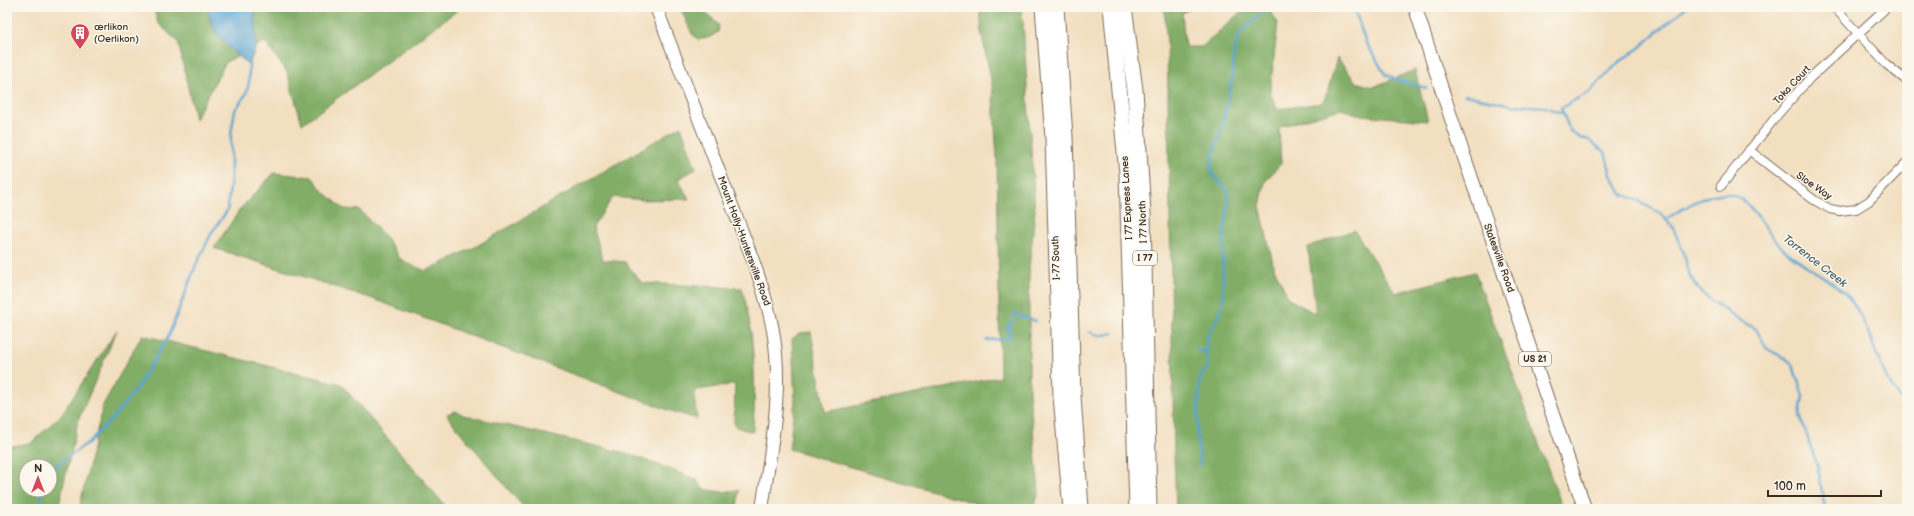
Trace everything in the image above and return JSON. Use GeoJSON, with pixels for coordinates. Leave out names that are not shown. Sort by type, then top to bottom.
{"type":"FeatureCollection","features":[{"type":"Feature","properties":{"kind":"highway","name":"I-77 South"},"geometry":{"type":"LineString","coordinates":[[1043,7],[1053,138],[1061,396],[1071,509]]}},
{"type":"Feature","properties":{"kind":"highway"},"geometry":{"type":"LineString","coordinates":[[1056,7],[1065,130],[1072,396],[1081,509]]}},
{"type":"Feature","properties":{"kind":"highway","name":"I 77 Express Lanes"},"geometry":{"type":"LineString","coordinates":[[1111,7],[1127,180],[1137,509]]}},
{"type":"Feature","properties":{"kind":"highway","name":"I 77 North"},"geometry":{"type":"LineString","coordinates":[[1124,7],[1135,97],[1143,199],[1150,509]]}},
{"type":"Feature","properties":{"kind":"main road","name":"Mount Holly-Huntersville Road"},"geometry":{"type":"LineString","coordinates":[[656,7],[751,255],[763,290],[772,325],[776,352],[776,396],[774,428],[762,509]]}},
{"type":"Feature","properties":{"kind":"main road","name":"Statesville Road"},"geometry":{"type":"LineString","coordinates":[[1415,7],[1462,151],[1585,509]]}},
{"type":"Feature","properties":{"kind":"street"},"geometry":{"type":"LineString","coordinates":[[1834,7],[1886,64],[1907,81]]}},
{"type":"Feature","properties":{"kind":"street","name":"Toka Court"},"geometry":{"type":"LineString","coordinates":[[1721,186],[1779,113],[1810,78],[1859,35],[1887,7]]}},
{"type":"Feature","properties":{"kind":"street","name":"Sloe Way"},"geometry":{"type":"LineString","coordinates":[[1750,150],[1814,200],[1830,209],[1840,211],[1856,209],[1869,201],[1907,162]]}},
{"type":"Feature","properties":{"kind":"green space"},"geometry":{"type":"Polygon","coordinates":[[[153,7],[462,7],[302,124],[287,72],[265,42],[226,62],[195,119],[178,42],[158,23],[153,7]]]}},
{"type":"Feature","properties":{"kind":"green space"},"geometry":{"type":"Polygon","coordinates":[[[680,7],[701,7],[719,25],[718,32],[710,37],[698,40],[692,34],[680,7]]]}},
{"type":"Feature","properties":{"kind":"green space"},"geometry":{"type":"Polygon","coordinates":[[[980,7],[1021,7],[1023,22],[1035,212],[1029,270],[1029,391],[1039,491],[1034,509],[995,509],[789,449],[795,400],[792,339],[800,333],[811,332],[825,412],[1000,377],[997,158],[992,84],[982,36],[980,7]]]}},
{"type":"Feature","properties":{"kind":"green space"},"geometry":{"type":"Polygon","coordinates":[[[1164,7],[1195,7],[1182,13],[1185,47],[1202,47],[1246,7],[1267,7],[1278,23],[1270,92],[1277,109],[1322,103],[1327,93],[1337,58],[1356,82],[1373,87],[1415,70],[1428,121],[1360,115],[1341,109],[1279,127],[1281,163],[1265,182],[1260,206],[1274,268],[1289,299],[1316,314],[1308,247],[1354,230],[1395,293],[1475,272],[1563,509],[1176,509],[1167,42],[1164,7]]]}},
{"type":"Feature","properties":{"kind":"green space"},"geometry":{"type":"Polygon","coordinates":[[[681,126],[696,169],[678,179],[689,199],[644,200],[613,197],[593,227],[603,260],[625,262],[642,283],[742,288],[750,323],[754,359],[753,432],[736,427],[734,422],[735,384],[697,390],[694,396],[697,419],[668,410],[373,299],[214,248],[241,208],[274,173],[312,177],[323,191],[344,209],[360,210],[389,241],[399,258],[426,271],[475,247],[681,126]]]}},
{"type":"Feature","properties":{"kind":"green space"},"geometry":{"type":"Polygon","coordinates":[[[117,330],[78,421],[58,509],[7,509],[7,447],[31,443],[61,415],[117,330]]]}},
{"type":"Feature","properties":{"kind":"green space"},"geometry":{"type":"Polygon","coordinates":[[[142,335],[341,384],[448,509],[79,509],[103,405],[142,335]]]}},
{"type":"Feature","properties":{"kind":"green space"},"geometry":{"type":"Polygon","coordinates":[[[456,411],[463,415],[626,453],[696,479],[703,489],[721,492],[739,490],[737,509],[525,509],[450,420],[447,414],[456,411]]]}},
{"type":"Feature","properties":{"kind":"water"},"geometry":{"type":"Polygon","coordinates":[[[208,7],[255,7],[256,47],[249,65],[222,40],[216,32],[209,16],[208,7]]]}},
{"type":"Feature","properties":{"kind":"waterway"},"geometry":{"type":"LineString","coordinates":[[1198,466],[1200,462],[1197,434],[1200,376],[1208,368],[1206,353],[1207,338],[1219,315],[1223,299],[1223,245],[1228,202],[1227,190],[1212,173],[1211,164],[1228,100],[1232,78],[1234,51],[1237,41],[1245,28],[1269,7]]}},
{"type":"Feature","properties":{"kind":"waterway","name":"Torrence Creek"},"geometry":{"type":"LineString","coordinates":[[1354,7],[1365,41],[1385,74],[1403,82],[1426,88]]}},
{"type":"Feature","properties":{"kind":"waterway"},"geometry":{"type":"LineString","coordinates":[[1686,7],[1639,48],[1620,61],[1589,92],[1561,108],[1570,131],[1580,138],[1589,140],[1605,152],[1611,175],[1622,194],[1640,201],[1641,203],[1660,213],[1672,226],[1683,251],[1690,276],[1701,293],[1736,318],[1756,329],[1767,349],[1790,362],[1794,369],[1803,396],[1800,415],[1818,468],[1825,509]]}},
{"type":"Feature","properties":{"kind":"waterway"},"geometry":{"type":"LineString","coordinates":[[58,464],[89,442],[113,418],[137,388],[169,335],[196,265],[212,232],[227,211],[231,180],[231,134],[235,110],[246,94],[249,83],[249,63]]}},
{"type":"Feature","properties":{"kind":"waterway","name":"Torrence Creek"},"geometry":{"type":"LineString","coordinates":[[1465,95],[1512,105],[1545,107],[1561,113]]}},
{"type":"Feature","properties":{"kind":"waterway","name":"Torrence Creek"},"geometry":{"type":"LineString","coordinates":[[1666,219],[1689,205],[1707,197],[1725,194],[1740,198],[1753,211],[1782,248],[1791,256],[1832,283],[1850,299],[1863,321],[1884,373],[1898,396],[1907,405]]}},
{"type":"Feature","properties":{"kind":"waterway"},"geometry":{"type":"LineString","coordinates":[[987,340],[1008,339],[1011,334],[1007,328],[1011,324],[1014,314],[1036,321]]}},
{"type":"Feature","properties":{"kind":"waterway"},"geometry":{"type":"LineString","coordinates":[[1090,332],[1098,335],[1113,333]]}},
{"type":"Feature","properties":{"kind":"waterway"},"geometry":{"type":"LineString","coordinates":[[1197,350],[1206,352]]}},
{"type":"Feature","properties":{"kind":"waterway"},"geometry":{"type":"LineString","coordinates":[[40,509],[41,498]]}},
{"type":"Feature","properties":{"kind":"place","name":"œrlikon (Oerlikon)"},"geometry":{"type":"Point","coordinates":[80,50]}}]}
